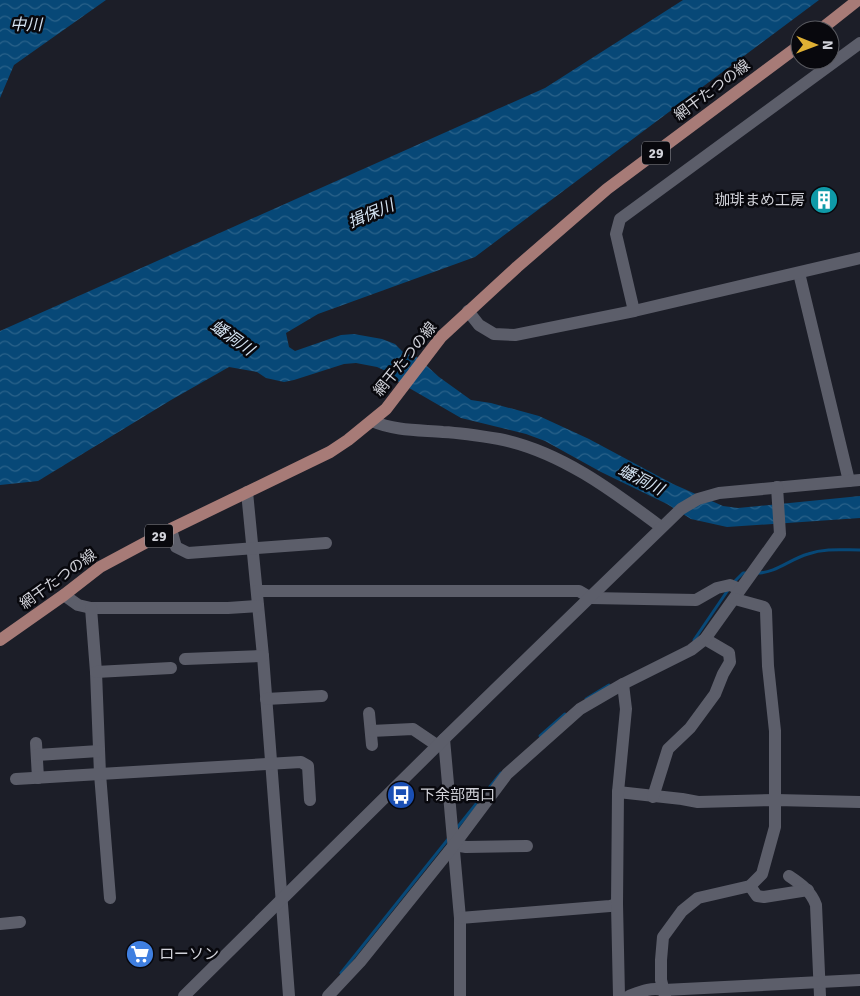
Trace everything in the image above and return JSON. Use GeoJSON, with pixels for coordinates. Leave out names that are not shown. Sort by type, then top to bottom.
{"type":"FeatureCollection","features":[{"type":"Feature","properties":{"kind":"main road"},"geometry":{"type":"LineString","coordinates":[[833,20],[858,0]]}},
{"type":"Feature","properties":{"kind":"main road","name":"網干たつの線"},"geometry":{"type":"LineString","coordinates":[[0,640],[100,567],[171,529],[330,452],[372,421],[386,409],[441,337],[468,311],[607,189],[790,52]]}},
{"type":"Feature","properties":{"kind":"street"},"geometry":{"type":"LineString","coordinates":[[634,311],[616,234],[620,219],[860,42]]}},
{"type":"Feature","properties":{"kind":"street"},"geometry":{"type":"LineString","coordinates":[[468,311],[479,325],[494,334],[515,335],[634,311],[860,258]]}},
{"type":"Feature","properties":{"kind":"street"},"geometry":{"type":"LineString","coordinates":[[184,996],[676,513],[698,498],[719,493],[855,480],[799,273]]}},
{"type":"Feature","properties":{"kind":"street"},"geometry":{"type":"LineString","coordinates":[[372,421],[395,429],[475,436],[530,448],[574,469],[615,493],[662,527]]}},
{"type":"Feature","properties":{"kind":"street"},"geometry":{"type":"LineString","coordinates":[[328,996],[360,962],[512,768],[580,709],[624,684],[692,650],[705,639],[780,534],[777,487]]}},
{"type":"Feature","properties":{"kind":"street"},"geometry":{"type":"LineString","coordinates":[[247,492],[272,763],[289,996]]}},
{"type":"Feature","properties":{"kind":"street"},"geometry":{"type":"LineString","coordinates":[[171,529],[176,547],[188,553],[326,543]]}},
{"type":"Feature","properties":{"kind":"street"},"geometry":{"type":"LineString","coordinates":[[257,591],[579,591],[591,598],[696,600],[717,588],[730,585],[737,594],[764,606],[766,611],[768,666],[775,731],[775,827],[762,874],[750,886],[698,898],[682,911],[663,937],[661,980],[665,993]]}},
{"type":"Feature","properties":{"kind":"street"},"geometry":{"type":"LineString","coordinates":[[64,595],[78,605],[91,608],[228,608],[258,606]]}},
{"type":"Feature","properties":{"kind":"street"},"geometry":{"type":"LineString","coordinates":[[91,608],[96,672],[100,774],[110,898]]}},
{"type":"Feature","properties":{"kind":"street"},"geometry":{"type":"LineString","coordinates":[[653,796],[668,749],[690,728],[715,694],[730,662],[728,653],[705,639]]}},
{"type":"Feature","properties":{"kind":"street"},"geometry":{"type":"LineString","coordinates":[[185,659],[263,656]]}},
{"type":"Feature","properties":{"kind":"street"},"geometry":{"type":"LineString","coordinates":[[96,672],[171,668]]}},
{"type":"Feature","properties":{"kind":"street"},"geometry":{"type":"LineString","coordinates":[[620,996],[617,904],[618,792],[626,709],[624,684]]}},
{"type":"Feature","properties":{"kind":"street"},"geometry":{"type":"LineString","coordinates":[[266,699],[322,696]]}},
{"type":"Feature","properties":{"kind":"street"},"geometry":{"type":"LineString","coordinates":[[369,713],[372,745]]}},
{"type":"Feature","properties":{"kind":"street"},"geometry":{"type":"LineString","coordinates":[[371,731],[413,729],[441,743]]}},
{"type":"Feature","properties":{"kind":"street"},"geometry":{"type":"LineString","coordinates":[[441,743],[454,842],[460,918],[460,996]]}},
{"type":"Feature","properties":{"kind":"street"},"geometry":{"type":"LineString","coordinates":[[38,778],[36,749],[99,751]]}},
{"type":"Feature","properties":{"kind":"street"},"geometry":{"type":"LineString","coordinates":[[16,779],[301,762],[308,766],[310,800]]}},
{"type":"Feature","properties":{"kind":"street"},"geometry":{"type":"LineString","coordinates":[[618,792],[698,802],[776,800],[860,802]]}},
{"type":"Feature","properties":{"kind":"street"},"geometry":{"type":"LineString","coordinates":[[454,842],[466,847],[527,846]]}},
{"type":"Feature","properties":{"kind":"street"},"geometry":{"type":"LineString","coordinates":[[789,876],[808,890],[813,896],[816,905],[820,996]]}},
{"type":"Feature","properties":{"kind":"street"},"geometry":{"type":"LineString","coordinates":[[750,886],[757,896],[764,897],[808,890]]}},
{"type":"Feature","properties":{"kind":"street"},"geometry":{"type":"LineString","coordinates":[[460,918],[617,904]]}},
{"type":"Feature","properties":{"kind":"street"},"geometry":{"type":"LineString","coordinates":[[0,924],[20,922]]}},
{"type":"Feature","properties":{"kind":"street"},"geometry":{"type":"LineString","coordinates":[[629,996],[645,989],[654,988],[665,993],[860,980]]}},
{"type":"Feature","properties":{"kind":"water","name":"中川"},"geometry":{"type":"Polygon","coordinates":[[[0,0],[106,0],[14,65],[0,98],[0,0]]]}},
{"type":"Feature","properties":{"kind":"water"},"geometry":{"type":"Polygon","coordinates":[[[683,0],[819,0],[475,257],[318,314],[286,333],[289,347],[295,351],[341,335],[354,334],[382,339],[395,344],[404,353],[417,357],[439,377],[471,400],[491,403],[539,416],[589,439],[673,484],[723,506],[738,508],[860,496],[860,518],[727,527],[691,519],[667,504],[601,472],[545,441],[526,434],[461,418],[397,381],[386,371],[377,367],[356,363],[344,364],[284,382],[266,378],[257,372],[229,367],[38,481],[0,485],[0,331],[545,88],[683,0]]]}},
{"type":"Feature","properties":{"kind":"waterway"},"geometry":{"type":"LineString","coordinates":[[757,573],[770,571],[814,552],[860,550]]}},
{"type":"Feature","properties":{"kind":"waterway"},"geometry":{"type":"LineString","coordinates":[[733,583],[743,573],[748,573]]}},
{"type":"Feature","properties":{"kind":"waterway"},"geometry":{"type":"LineString","coordinates":[[694,640],[728,590]]}},
{"type":"Feature","properties":{"kind":"waterway"},"geometry":{"type":"LineString","coordinates":[[586,699],[609,685]]}},
{"type":"Feature","properties":{"kind":"waterway"},"geometry":{"type":"LineString","coordinates":[[540,736],[565,714]]}},
{"type":"Feature","properties":{"kind":"waterway"},"geometry":{"type":"LineString","coordinates":[[456,829],[501,773]]}},
{"type":"Feature","properties":{"kind":"waterway"},"geometry":{"type":"LineString","coordinates":[[341,973],[449,838]]}},
{"type":"Feature","properties":{"kind":"place","name":"珈琲まめ工房"},"geometry":{"type":"Point","coordinates":[824,200]}},
{"type":"Feature","properties":{"kind":"place","name":"下余部西口"},"geometry":{"type":"Point","coordinates":[401,795]}},
{"type":"Feature","properties":{"kind":"place","name":"ローソン"},"geometry":{"type":"Point","coordinates":[140,954]}},
{"type":"Feature","properties":{"kind":"water label","name":"揖保川"},"geometry":{"type":"Point","coordinates":[371,214]}},
{"type":"Feature","properties":{"kind":"water label","name":"蟠洞川"},"geometry":{"type":"Point","coordinates":[232,338]}},
{"type":"Feature","properties":{"kind":"water label","name":"蟠洞川"},"geometry":{"type":"Point","coordinates":[641,480]}}]}
